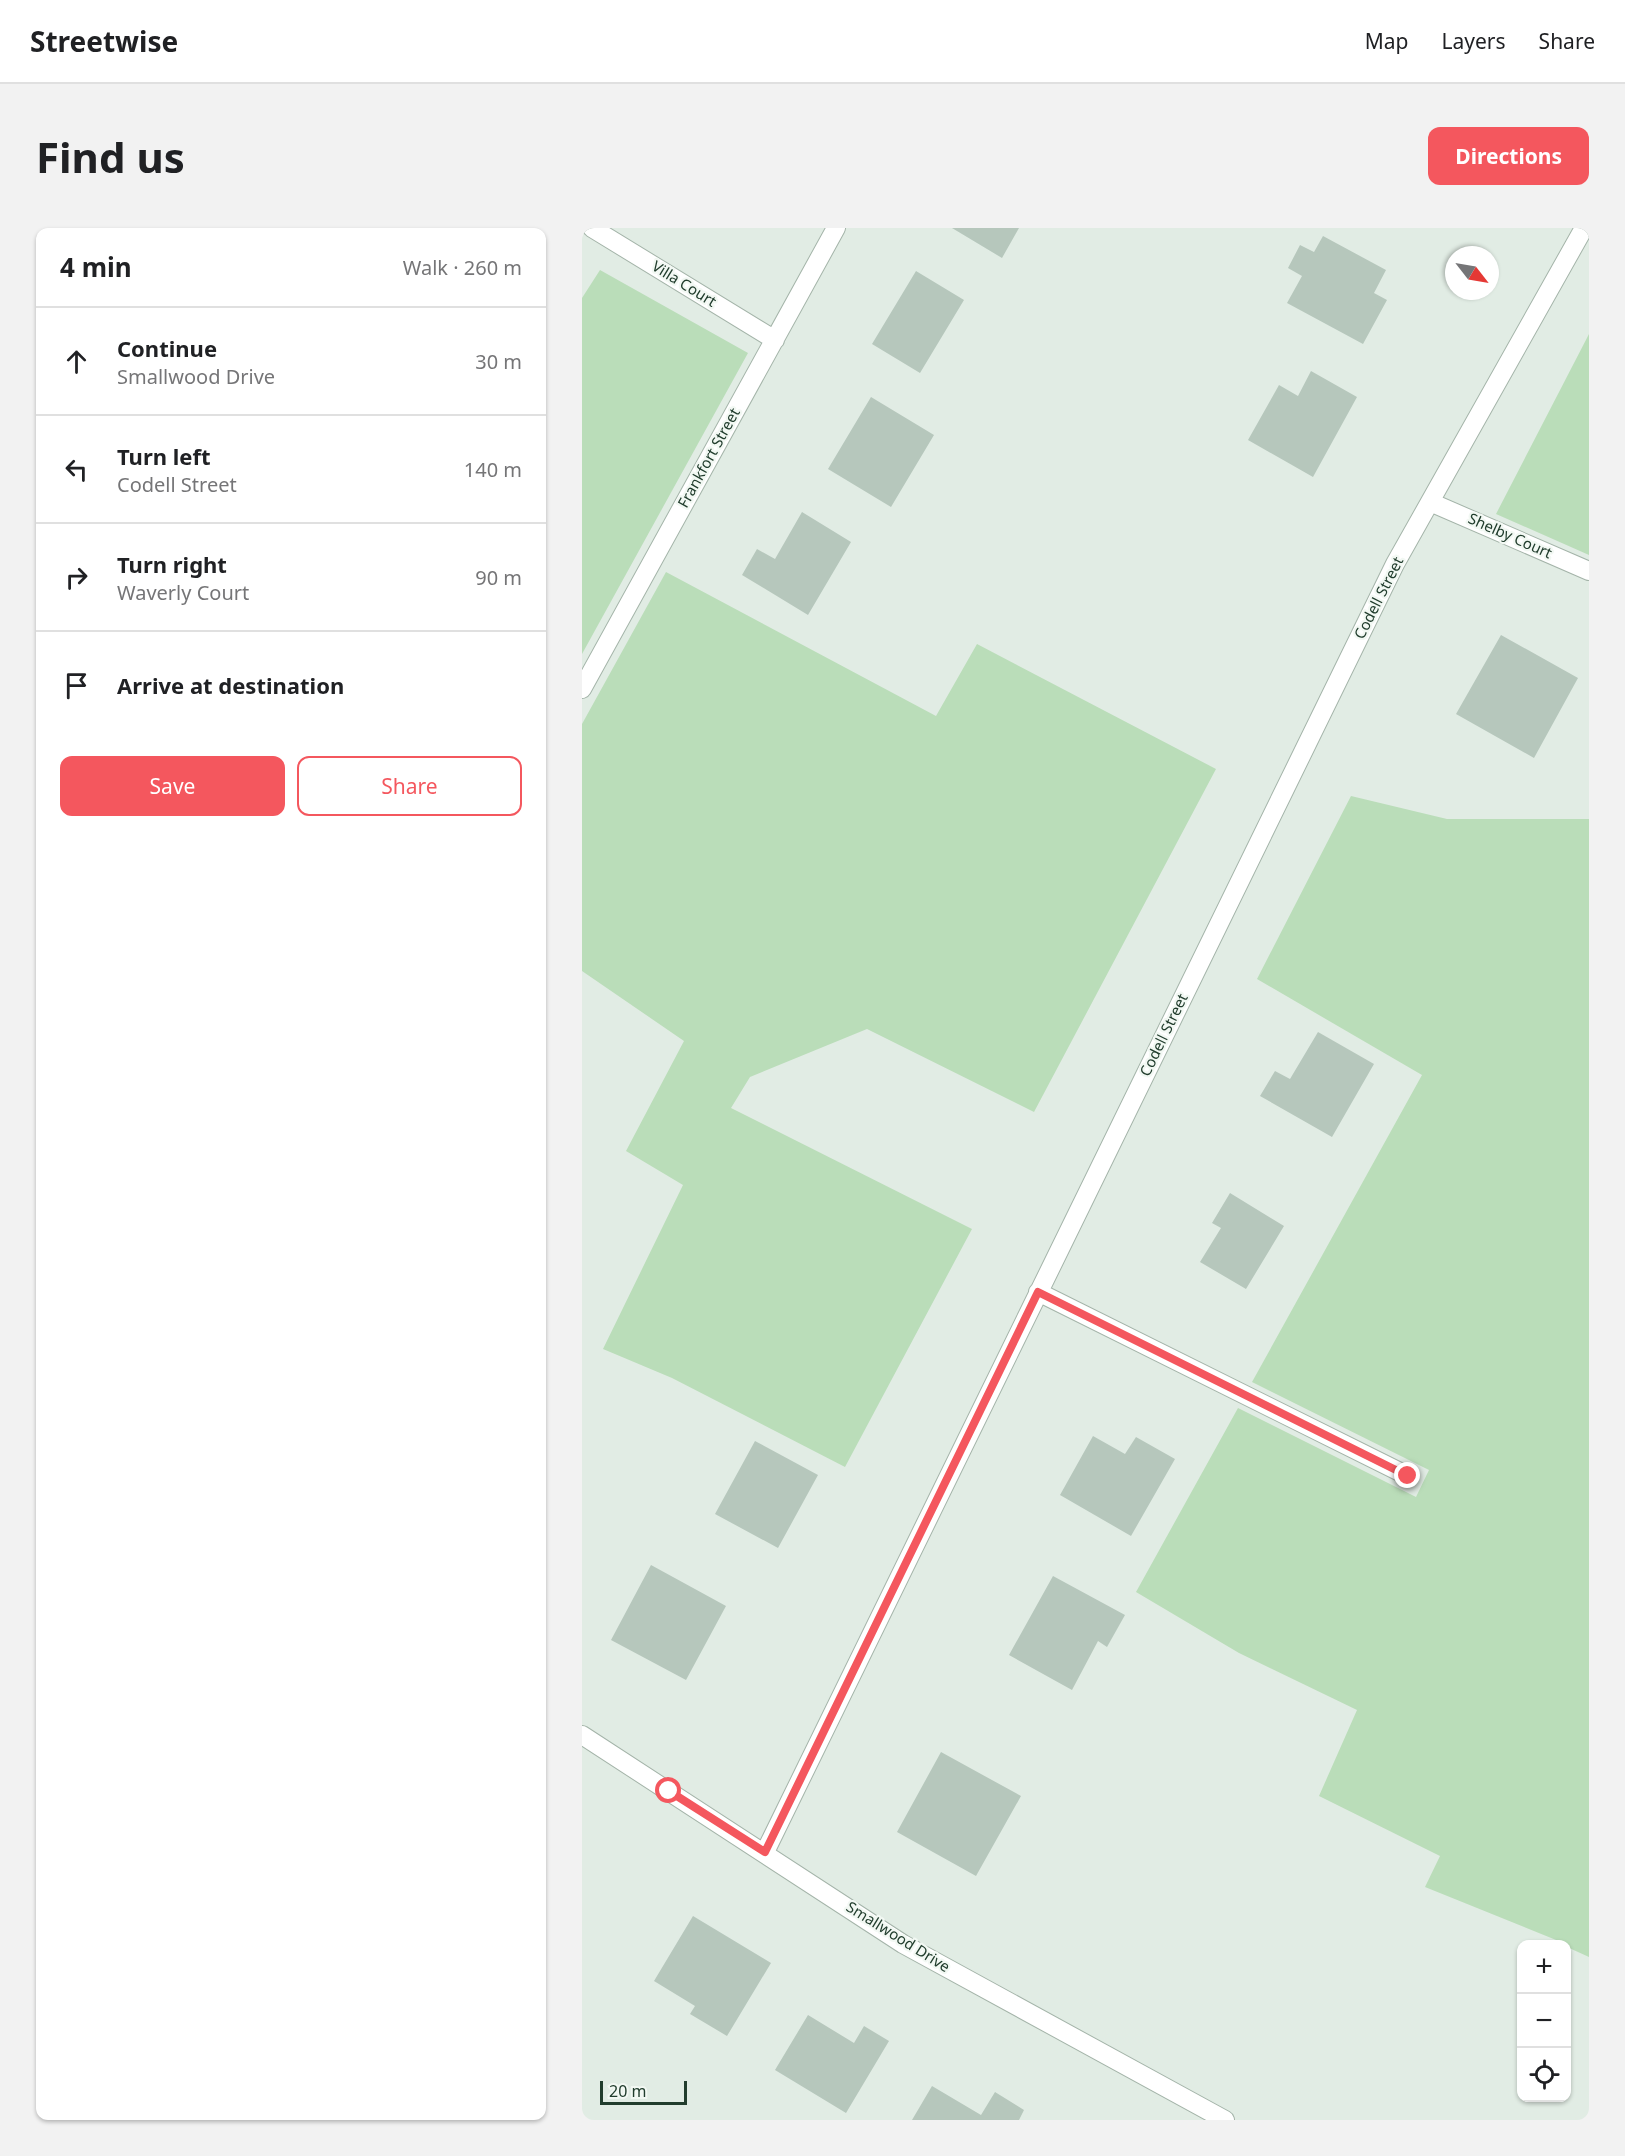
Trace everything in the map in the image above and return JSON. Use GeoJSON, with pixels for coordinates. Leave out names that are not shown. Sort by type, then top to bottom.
{"type":"FeatureCollection","features":[{"type":"Feature","properties":{"kind":"street","name":"Villa Court"},"geometry":{"type":"LineString","coordinates":[[592,228],[775,340]]}},
{"type":"Feature","properties":{"kind":"street","name":"Frankfort Street"},"geometry":{"type":"LineString","coordinates":[[582,689],[836,228]]}},
{"type":"Feature","properties":{"kind":"street","name":"Codell Street"},"geometry":{"type":"LineString","coordinates":[[765,1852],[1395,564],[1584,228]]}},
{"type":"Feature","properties":{"kind":"street","name":"Shelby Court"},"geometry":{"type":"LineString","coordinates":[[1430,502],[1589,571]]}},
{"type":"Feature","properties":{"kind":"street"},"geometry":{"type":"LineString","coordinates":[[1038,1292],[1408,1476]]}},
{"type":"Feature","properties":{"kind":"street","name":"Smallwood Drive"},"geometry":{"type":"LineString","coordinates":[[582,1735],[765,1852],[903,1944],[1225,2120]]}},
{"type":"Feature","properties":{"kind":"green space"},"geometry":{"type":"Polygon","coordinates":[[[600,270],[748,353],[582,654],[582,298],[600,270]]]}},
{"type":"Feature","properties":{"kind":"green space"},"geometry":{"type":"Polygon","coordinates":[[[1589,334],[1589,555],[1496,514],[1589,334]]]}},
{"type":"Feature","properties":{"kind":"green space"},"geometry":{"type":"Polygon","coordinates":[[[666,572],[936,716],[977,644],[1216,769],[1034,1112],[867,1029],[750,1077],[731,1108],[972,1229],[845,1467],[672,1378],[603,1349],[683,1185],[626,1151],[684,1041],[582,971],[582,724],[666,572]]]}},
{"type":"Feature","properties":{"kind":"green space"},"geometry":{"type":"Polygon","coordinates":[[[1351,796],[1447,819],[1589,819],[1589,1957],[1571,1949],[1571,1940],[1556,1940],[1425,1887],[1440,1856],[1319,1796],[1357,1710],[1239,1653],[1136,1592],[1238,1408],[1416,1497],[1429,1470],[1252,1382],[1422,1075],[1257,979],[1351,796]]]}},
{"type":"Feature","properties":{"kind":"building"},"geometry":{"type":"Polygon","coordinates":[[[952,228],[1019,228],[1002,258],[952,228]]]}},
{"type":"Feature","properties":{"kind":"building"},"geometry":{"type":"Polygon","coordinates":[[[1323,236],[1386,270],[1374,293],[1387,300],[1363,344],[1287,303],[1302,276],[1288,268],[1300,245],[1314,252],[1323,236]]]}},
{"type":"Feature","properties":{"kind":"building"},"geometry":{"type":"Polygon","coordinates":[[[916,271],[964,300],[920,373],[872,344],[916,271]]]}},
{"type":"Feature","properties":{"kind":"building"},"geometry":{"type":"Polygon","coordinates":[[[1311,371],[1357,397],[1313,477],[1248,440],[1279,385],[1298,396],[1311,371]]]}},
{"type":"Feature","properties":{"kind":"building"},"geometry":{"type":"Polygon","coordinates":[[[871,397],[934,435],[891,507],[828,469],[871,397]]]}},
{"type":"Feature","properties":{"kind":"building"},"geometry":{"type":"Polygon","coordinates":[[[802,512],[851,542],[808,615],[742,575],[757,549],[775,559],[802,512]]]}},
{"type":"Feature","properties":{"kind":"building"},"geometry":{"type":"Polygon","coordinates":[[[1501,635],[1578,678],[1534,758],[1456,714],[1501,635]]]}},
{"type":"Feature","properties":{"kind":"building"},"geometry":{"type":"Polygon","coordinates":[[[1318,1032],[1374,1064],[1332,1137],[1260,1096],[1275,1071],[1290,1079],[1318,1032]]]}},
{"type":"Feature","properties":{"kind":"building"},"geometry":{"type":"Polygon","coordinates":[[[1230,1193],[1284,1226],[1246,1289],[1200,1262],[1221,1228],[1212,1223],[1230,1193]]]}},
{"type":"Feature","properties":{"kind":"building"},"geometry":{"type":"Polygon","coordinates":[[[1093,1436],[1125,1454],[1136,1437],[1175,1459],[1131,1536],[1060,1495],[1093,1436]]]}},
{"type":"Feature","properties":{"kind":"building"},"geometry":{"type":"Polygon","coordinates":[[[755,1441],[818,1475],[778,1548],[715,1514],[755,1441]]]}},
{"type":"Feature","properties":{"kind":"building"},"geometry":{"type":"Polygon","coordinates":[[[651,1565],[726,1606],[686,1680],[611,1640],[651,1565]]]}},
{"type":"Feature","properties":{"kind":"building"},"geometry":{"type":"Polygon","coordinates":[[[1053,1576],[1125,1615],[1107,1647],[1098,1641],[1072,1690],[1009,1655],[1053,1576]]]}},
{"type":"Feature","properties":{"kind":"building"},"geometry":{"type":"Polygon","coordinates":[[[941,1752],[1021,1796],[976,1876],[897,1832],[941,1752]]]}},
{"type":"Feature","properties":{"kind":"building"},"geometry":{"type":"Polygon","coordinates":[[[693,1916],[771,1963],[727,2036],[690,2014],[695,2006],[654,1981],[693,1916]]]}},
{"type":"Feature","properties":{"kind":"building"},"geometry":{"type":"Polygon","coordinates":[[[808,2015],[854,2043],[864,2026],[889,2041],[846,2113],[775,2070],[808,2015]]]}},
{"type":"Feature","properties":{"kind":"building"},"geometry":{"type":"Polygon","coordinates":[[[932,2086],[981,2115],[995,2092],[1024,2110],[1019,2120],[912,2120],[932,2086]]]}},
{"type":"Feature","properties":{"kind":"route"},"geometry":{"type":"LineString","coordinates":[[669,1791],[765,1852],[1038,1292],[1408,1476]]}}]}
